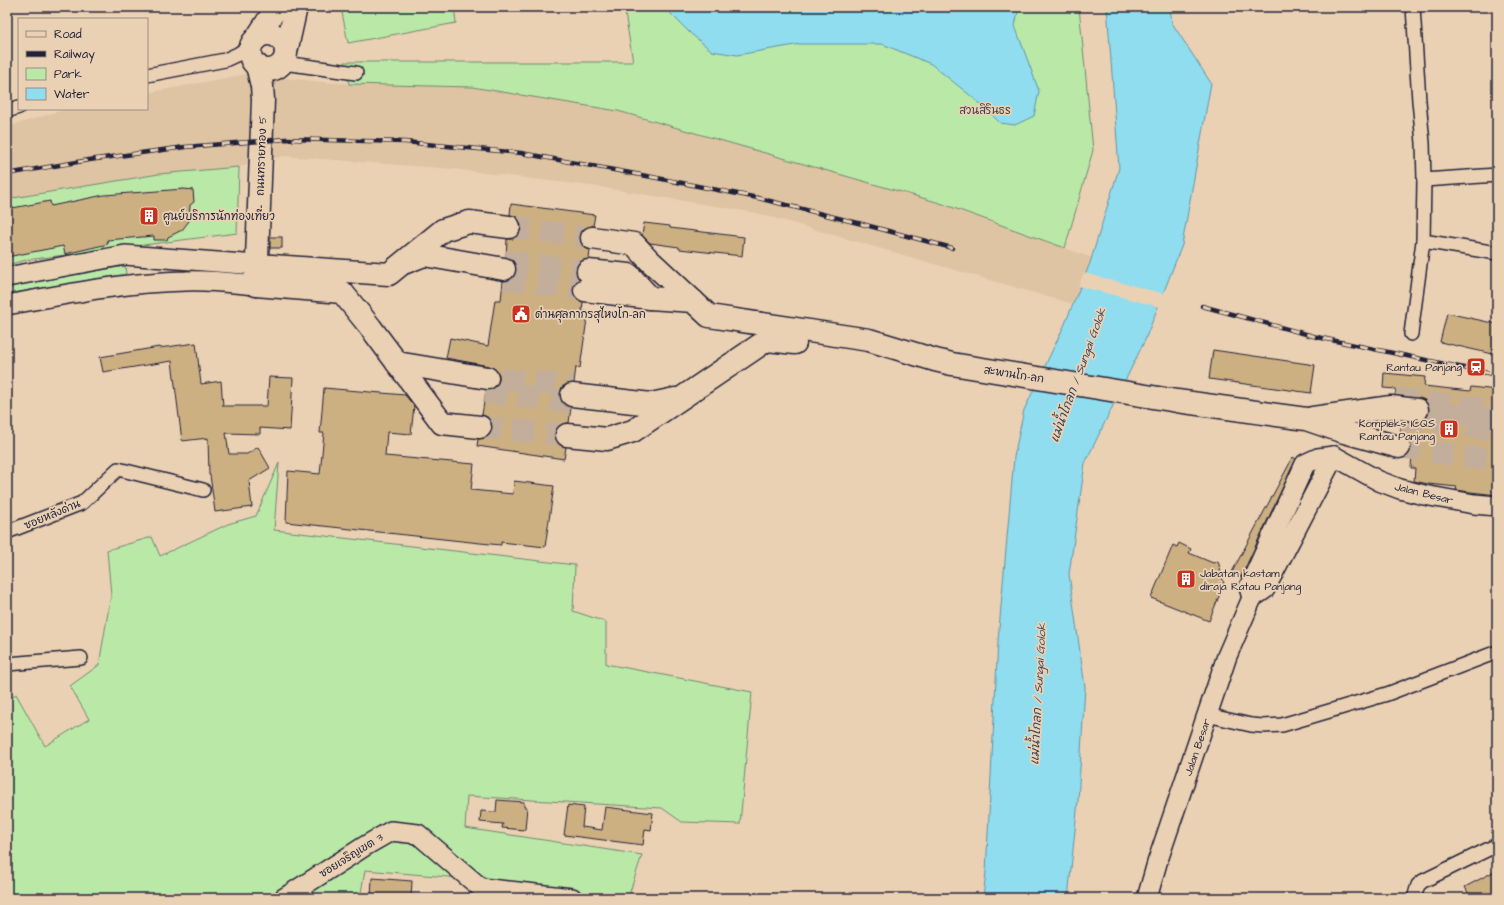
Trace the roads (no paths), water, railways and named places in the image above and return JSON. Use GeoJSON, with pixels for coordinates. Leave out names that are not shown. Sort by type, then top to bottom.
{"type":"FeatureCollection","features":[{"type":"Feature","properties":{"kind":"highway"},"geometry":{"type":"LineString","coordinates":[[255,42],[267,34],[273,35],[282,41],[289,61],[267,70],[256,65],[251,55],[255,42],[277,7]]}},
{"type":"Feature","properties":{"kind":"highway","name":"ถนนทรายทอง 5"},"geometry":{"type":"LineString","coordinates":[[263,100],[266,87],[289,61],[296,7]]}},
{"type":"Feature","properties":{"kind":"highway","name":"ถนนทรายทอง 5"},"geometry":{"type":"LineString","coordinates":[[256,65],[261,80],[263,100],[257,275]]}},
{"type":"Feature","properties":{"kind":"highway"},"geometry":{"type":"LineString","coordinates":[[257,275],[389,274],[443,230],[506,255]]}},
{"type":"Feature","properties":{"kind":"highway"},"geometry":{"type":"LineString","coordinates":[[588,266],[634,244],[709,316],[869,340],[943,362]]}},
{"type":"Feature","properties":{"kind":"highway"},"geometry":{"type":"LineString","coordinates":[[403,263],[424,255],[479,265],[506,255]]}},
{"type":"Feature","properties":{"kind":"highway"},"geometry":{"type":"LineString","coordinates":[[403,263],[506,255]]}},
{"type":"Feature","properties":{"kind":"highway"},"geometry":{"type":"LineString","coordinates":[[588,266],[649,260]]}},
{"type":"Feature","properties":{"kind":"highway"},"geometry":{"type":"LineString","coordinates":[[588,266],[640,287],[693,302]]}},
{"type":"Feature","properties":{"kind":"highway"},"geometry":{"type":"LineString","coordinates":[[588,266],[640,287]]}},
{"type":"Feature","properties":{"kind":"highway"},"geometry":{"type":"LineString","coordinates":[[257,275],[342,292],[436,414],[477,392],[398,363]]}},
{"type":"Feature","properties":{"kind":"highway"},"geometry":{"type":"LineString","coordinates":[[571,408],[633,431],[767,340],[943,362]]}},
{"type":"Feature","properties":{"kind":"highway","name":"สะพานโก-ลก"},"geometry":{"type":"LineString","coordinates":[[943,362],[1177,401],[1306,419]]}},
{"type":"Feature","properties":{"kind":"highway"},"geometry":{"type":"LineString","coordinates":[[571,408],[596,396],[651,404],[682,397]]}},
{"type":"Feature","properties":{"kind":"highway"},"geometry":{"type":"LineString","coordinates":[[571,408],[682,397]]}},
{"type":"Feature","properties":{"kind":"highway"},"geometry":{"type":"LineString","coordinates":[[1339,415],[1373,402],[1394,399]]}},
{"type":"Feature","properties":{"kind":"highway"},"geometry":{"type":"LineString","coordinates":[[1391,407],[1406,435],[1350,433],[1306,419],[1391,407]]}},
{"type":"Feature","properties":{"kind":"main road"},"geometry":{"type":"LineString","coordinates":[[7,277],[126,255],[257,275]]}},
{"type":"Feature","properties":{"kind":"main road"},"geometry":{"type":"LineString","coordinates":[[138,256],[140,284]]}},
{"type":"Feature","properties":{"kind":"main road"},"geometry":{"type":"LineString","coordinates":[[7,305],[57,295],[140,284],[257,275]]}},
{"type":"Feature","properties":{"kind":"main road","name":"Jalan Besar"},"geometry":{"type":"LineString","coordinates":[[1147,898],[1157,863],[1227,656],[1252,598],[1265,590],[1334,456],[1379,480],[1400,489],[1474,504],[1497,506]]}},
{"type":"Feature","properties":{"kind":"main road","name":"ซอยเจริญเขต 3"},"geometry":{"type":"LineString","coordinates":[[284,898],[391,831],[418,834],[480,893],[572,898]]}},
{"type":"Feature","properties":{"kind":"street"},"geometry":{"type":"LineString","coordinates":[[1411,334],[1423,242],[1424,180],[1424,144],[1419,101],[1413,7]]}},
{"type":"Feature","properties":{"kind":"street"},"geometry":{"type":"LineString","coordinates":[[148,75],[225,60],[238,54],[255,42]]}},
{"type":"Feature","properties":{"kind":"street"},"geometry":{"type":"LineString","coordinates":[[225,60],[246,62],[256,65]]}},
{"type":"Feature","properties":{"kind":"street"},"geometry":{"type":"LineString","coordinates":[[289,61],[356,73]]}},
{"type":"Feature","properties":{"kind":"street"},"geometry":{"type":"LineString","coordinates":[[7,111],[18,107]]}},
{"type":"Feature","properties":{"kind":"street"},"geometry":{"type":"LineString","coordinates":[[1424,180],[1497,175]]}},
{"type":"Feature","properties":{"kind":"street"},"geometry":{"type":"LineString","coordinates":[[1423,242],[1497,253]]}},
{"type":"Feature","properties":{"kind":"street","name":"ซอยหลังด่าน"},"geometry":{"type":"LineString","coordinates":[[7,532],[82,503],[118,469],[203,490]]}},
{"type":"Feature","properties":{"kind":"street"},"geometry":{"type":"LineString","coordinates":[[1208,715],[1251,725],[1282,725],[1387,694],[1497,652]]}},
{"type":"Feature","properties":{"kind":"street"},"geometry":{"type":"LineString","coordinates":[[7,664],[81,658]]}},
{"type":"Feature","properties":{"kind":"street"},"geometry":{"type":"LineString","coordinates":[[1414,898],[1418,885],[1423,881],[1497,845]]}},
{"type":"Feature","properties":{"kind":"water"},"geometry":{"type":"Polygon","coordinates":[[[664,7],[1019,7],[1015,26],[1039,91],[1034,116],[1015,125],[1000,123],[982,105],[931,64],[882,44],[801,44],[737,55],[712,51],[690,33],[664,7]]]}},
{"type":"Feature","properties":{"kind":"water","name":"แม่น้ำโกลก / Sungai Golok"},"geometry":{"type":"Polygon","coordinates":[[[1107,7],[1170,7],[1172,23],[1211,83],[1182,245],[1145,340],[1085,463],[1069,574],[1085,687],[1078,801],[1068,898],[983,898],[986,872],[998,641],[1014,457],[1024,410],[1064,326],[1090,263],[1119,168],[1107,7]]]}},
{"type":"Feature","properties":{"kind":"tunnel"},"geometry":{"type":"LineString","coordinates":[[509,227],[592,238]]}},
{"type":"Feature","properties":{"kind":"tunnel"},"geometry":{"type":"LineString","coordinates":[[505,261],[588,271]]}},
{"type":"Feature","properties":{"kind":"tunnel"},"geometry":{"type":"LineString","coordinates":[[504,278],[585,290]]}},
{"type":"Feature","properties":{"kind":"tunnel"},"geometry":{"type":"LineString","coordinates":[[501,379],[573,386]]}},
{"type":"Feature","properties":{"kind":"tunnel"},"geometry":{"type":"LineString","coordinates":[[485,392],[571,402]]}},
{"type":"Feature","properties":{"kind":"tunnel"},"geometry":{"type":"LineString","coordinates":[[1395,399],[1497,410]]}},
{"type":"Feature","properties":{"kind":"tunnel"},"geometry":{"type":"LineString","coordinates":[[1417,410],[1497,419]]}},
{"type":"Feature","properties":{"kind":"tunnel"},"geometry":{"type":"LineString","coordinates":[[1402,419],[1497,430]]}},
{"type":"Feature","properties":{"kind":"tunnel"},"geometry":{"type":"LineString","coordinates":[[480,427],[567,435]]}},
{"type":"Feature","properties":{"kind":"tunnel"},"geometry":{"type":"LineString","coordinates":[[1399,447],[1497,461]]}},
{"type":"Feature","properties":{"kind":"railway"},"geometry":{"type":"LineString","coordinates":[[7,174],[89,160],[185,147],[286,139],[405,142],[521,153],[652,177],[758,198],[952,248]]}},
{"type":"Feature","properties":{"kind":"railway"},"geometry":{"type":"LineString","coordinates":[[1202,306],[1317,337],[1497,375]]}},
{"type":"Feature","properties":{"kind":"place","name":"ศูนย์บริการนักท่องเที่ยว"},"geometry":{"type":"Point","coordinates":[149,216]}},
{"type":"Feature","properties":{"kind":"place","name":"ด่านศุลกากรสุไหงโก-ลก"},"geometry":{"type":"Point","coordinates":[521,314]}},
{"type":"Feature","properties":{"kind":"place","name":"Rantau Panjang"},"geometry":{"type":"Point","coordinates":[1476,367]}},
{"type":"Feature","properties":{"kind":"place","name":"Kompleks ICQS Rantau Panjang"},"geometry":{"type":"Point","coordinates":[1449,429]}},
{"type":"Feature","properties":{"kind":"place","name":"Jabatan kastam diraja Ratau Panjang"},"geometry":{"type":"Point","coordinates":[1186,579]}},
{"type":"Feature","properties":{"kind":"park label","name":"สวนสิรินธร"},"geometry":{"type":"Point","coordinates":[985,110]}}]}
